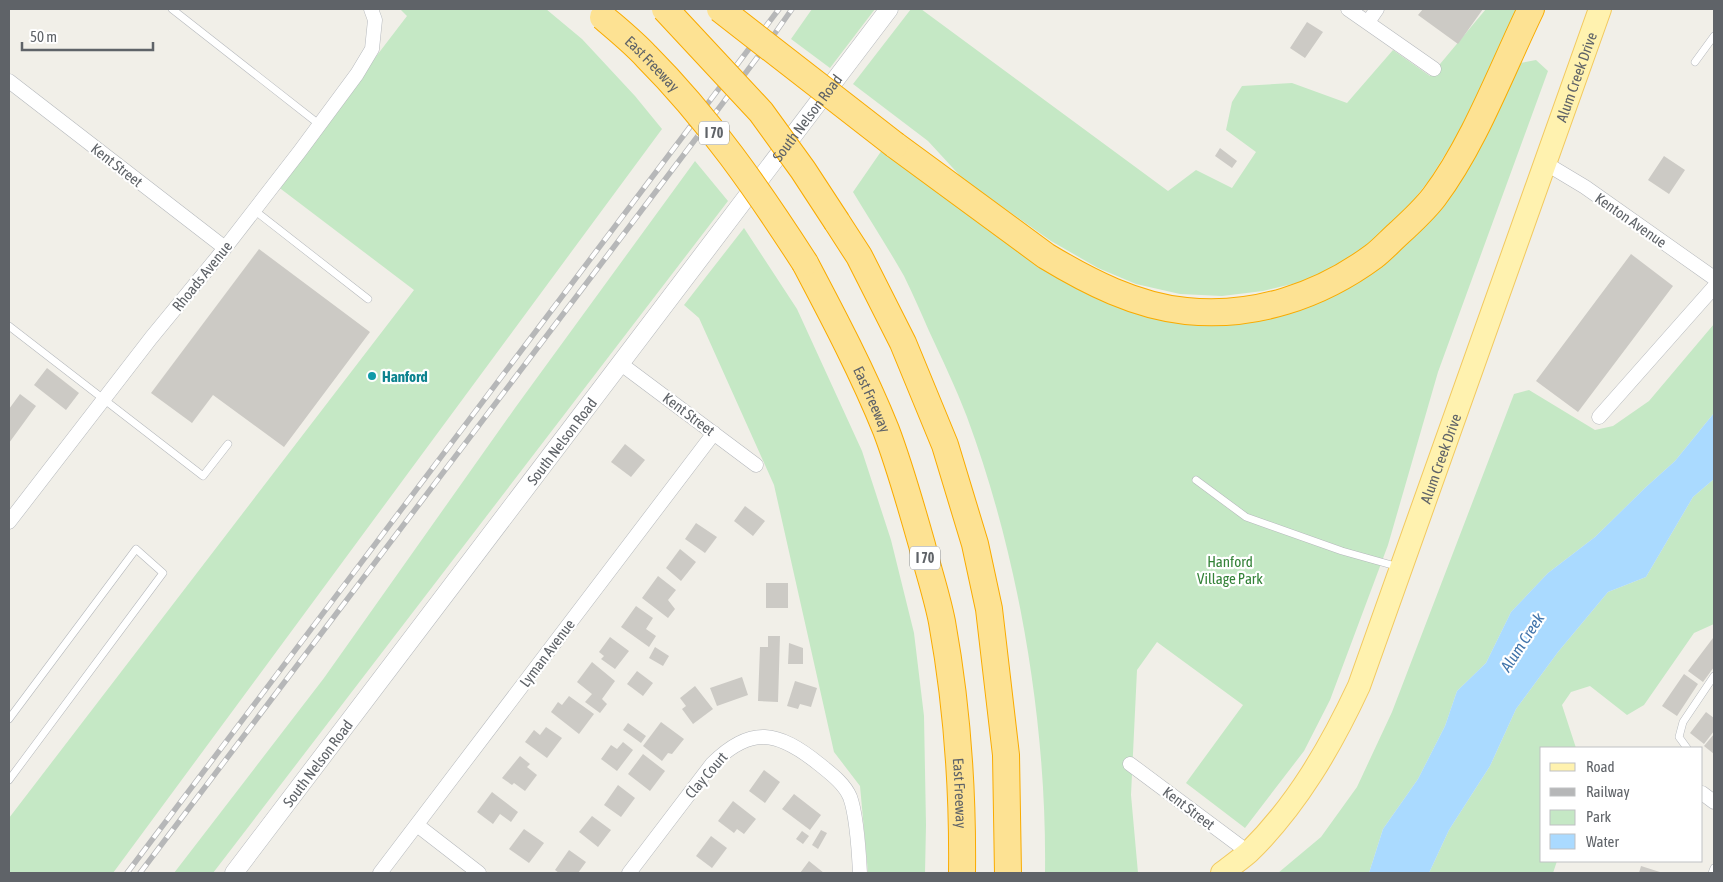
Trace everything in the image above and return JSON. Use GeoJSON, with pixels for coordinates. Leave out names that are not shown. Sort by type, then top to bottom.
{"type":"FeatureCollection","features":[{"type":"Feature","properties":{"kind":"highway"},"geometry":{"type":"LineString","coordinates":[[665,9],[761,112],[803,170],[859,256],[903,342],[945,445],[975,544],[989,609],[1006,755],[1008,873]]}},
{"type":"Feature","properties":{"kind":"highway"},"geometry":{"type":"LineString","coordinates":[[720,9],[895,145],[1046,256],[1111,291],[1157,305],[1185,311],[1215,312],[1253,309],[1297,298],[1338,280],[1376,255],[1434,198],[1480,118],[1531,9]]}},
{"type":"Feature","properties":{"kind":"highway","name":"East Freeway"},"geometry":{"type":"LineString","coordinates":[[598,13],[645,55],[706,123],[764,200],[805,263],[838,324],[886,430],[909,496],[941,620],[952,687],[959,757],[962,873]]}},
{"type":"Feature","properties":{"kind":"main road","name":"Alum Creek Drive"},"geometry":{"type":"LineString","coordinates":[[1222,873],[1248,852],[1281,816],[1304,785],[1325,754],[1359,686],[1600,9]]}},
{"type":"Feature","properties":{"kind":"street","name":"South Nelson Road"},"geometry":{"type":"LineString","coordinates":[[234,873],[889,9]]}},
{"type":"Feature","properties":{"kind":"street"},"geometry":{"type":"LineString","coordinates":[[1348,9],[1434,69]]}},
{"type":"Feature","properties":{"kind":"street"},"geometry":{"type":"LineString","coordinates":[[1368,22],[1377,9]]}},
{"type":"Feature","properties":{"kind":"street","name":"Rhoads Avenue"},"geometry":{"type":"LineString","coordinates":[[9,522],[151,338],[225,248],[357,74],[372,49],[373,14]]}},
{"type":"Feature","properties":{"kind":"street","name":"Kent Street"},"geometry":{"type":"LineString","coordinates":[[9,82],[225,248]]}},
{"type":"Feature","properties":{"kind":"street","name":"Kenton Avenue"},"geometry":{"type":"LineString","coordinates":[[1546,163],[1584,187],[1714,278]]}},
{"type":"Feature","properties":{"kind":"street"},"geometry":{"type":"LineString","coordinates":[[1599,418],[1714,287]]}},
{"type":"Feature","properties":{"kind":"street","name":"Kent Street"},"geometry":{"type":"LineString","coordinates":[[621,364],[756,465]]}},
{"type":"Feature","properties":{"kind":"street","name":"Lyman Avenue"},"geometry":{"type":"LineString","coordinates":[[380,873],[714,433]]}},
{"type":"Feature","properties":{"kind":"street","name":"Clay Court"},"geometry":{"type":"LineString","coordinates":[[629,873],[712,764],[724,752],[736,743],[752,738],[768,737],[784,741],[799,749],[836,778],[850,796],[855,819],[860,873]]}},
{"type":"Feature","properties":{"kind":"street","name":"Kent Street"},"geometry":{"type":"LineString","coordinates":[[1130,764],[1248,852]]}},
{"type":"Feature","properties":{"kind":"street"},"geometry":{"type":"LineString","coordinates":[[1703,794],[1714,802]]}},
{"type":"Feature","properties":{"kind":"street"},"geometry":{"type":"LineString","coordinates":[[417,825],[479,873]]}},
{"type":"Feature","properties":{"kind":"lane"},"geometry":{"type":"LineString","coordinates":[[172,9],[320,125]]}},
{"type":"Feature","properties":{"kind":"lane"},"geometry":{"type":"LineString","coordinates":[[1695,62],[1714,36]]}},
{"type":"Feature","properties":{"kind":"lane"},"geometry":{"type":"LineString","coordinates":[[254,210],[368,299]]}},
{"type":"Feature","properties":{"kind":"lane"},"geometry":{"type":"LineString","coordinates":[[9,326],[203,476],[228,444]]}},
{"type":"Feature","properties":{"kind":"lane"},"geometry":{"type":"LineString","coordinates":[[1196,480],[1246,517],[1342,551],[1401,568]]}},
{"type":"Feature","properties":{"kind":"lane"},"geometry":{"type":"LineString","coordinates":[[9,719],[136,549],[164,573],[9,778]]}},
{"type":"Feature","properties":{"kind":"lane"},"geometry":{"type":"LineString","coordinates":[[1686,747],[1679,737],[1683,722],[1714,676]]}},
{"type":"Feature","properties":{"kind":"lane"},"geometry":{"type":"LineString","coordinates":[[1712,873],[1714,868]]}},
{"type":"Feature","properties":{"kind":"green space"},"geometry":{"type":"Polygon","coordinates":[[[400,9],[546,9],[582,39],[635,96],[662,129],[113,873],[9,873],[9,818],[414,290],[277,186],[407,16],[400,9]]]}},
{"type":"Feature","properties":{"kind":"green space"},"geometry":{"type":"Polygon","coordinates":[[[812,9],[875,9],[830,68],[791,39],[812,9]]]}},
{"type":"Feature","properties":{"kind":"green space"},"geometry":{"type":"Polygon","coordinates":[[[911,9],[921,9],[1168,191],[1196,170],[1232,188],[1256,152],[1226,130],[1232,102],[1242,86],[1292,83],[1347,103],[1393,50],[1430,76],[1486,9],[1517,9],[1490,71],[1456,137],[1430,179],[1409,206],[1377,239],[1350,258],[1305,281],[1263,291],[1222,296],[1180,294],[1136,284],[1098,268],[1051,241],[963,179],[928,141],[853,84],[911,9]]]}},
{"type":"Feature","properties":{"kind":"green space","name":"Hanford Village Park"},"geometry":{"type":"Polygon","coordinates":[[[1536,60],[1548,71],[1438,372],[1388,545],[1330,700],[1304,751],[1245,828],[1186,783],[1243,705],[1157,642],[1137,670],[1131,795],[1138,873],[1045,873],[1041,759],[1035,700],[1015,584],[1001,526],[985,471],[954,384],[904,276],[853,192],[882,150],[1187,321],[1372,270],[1520,63],[1536,60]]]}},
{"type":"Feature","properties":{"kind":"green space"},"geometry":{"type":"Polygon","coordinates":[[[695,161],[728,201],[213,873],[174,873],[324,678],[515,408],[695,161]]]}},
{"type":"Feature","properties":{"kind":"green space"},"geometry":{"type":"Polygon","coordinates":[[[744,228],[797,309],[862,451],[891,540],[914,633],[924,716],[925,873],[868,873],[860,786],[834,752],[774,485],[699,318],[684,305],[744,228]]]}},
{"type":"Feature","properties":{"kind":"green space"},"geometry":{"type":"Polygon","coordinates":[[[1714,324],[1714,413],[1675,461],[1595,537],[1548,573],[1511,612],[1486,663],[1457,691],[1445,726],[1418,779],[1383,829],[1369,873],[1278,873],[1321,837],[1357,787],[1392,712],[1514,394],[1529,390],[1595,430],[1613,426],[1649,401],[1714,324]]]}},
{"type":"Feature","properties":{"kind":"green space"},"geometry":{"type":"Polygon","coordinates":[[[1714,479],[1714,624],[1694,633],[1644,705],[1627,715],[1590,686],[1571,692],[1562,705],[1576,747],[1540,747],[1540,862],[1557,862],[1553,873],[1429,873],[1449,830],[1490,766],[1516,709],[1558,652],[1608,592],[1646,577],[1693,497],[1714,479]]]}},
{"type":"Feature","properties":{"kind":"water","name":"Alum Creek"},"geometry":{"type":"Polygon","coordinates":[[[1714,413],[1714,479],[1693,497],[1646,577],[1608,592],[1558,652],[1516,709],[1490,766],[1449,830],[1429,873],[1369,873],[1383,829],[1418,779],[1445,726],[1457,691],[1486,663],[1511,612],[1548,573],[1595,537],[1675,461],[1714,413]]]}},
{"type":"Feature","properties":{"kind":"building"},"geometry":{"type":"Polygon","coordinates":[[[1423,9],[1483,9],[1458,44],[1418,15],[1423,9]]]}},
{"type":"Feature","properties":{"kind":"building"},"geometry":{"type":"Polygon","coordinates":[[[1307,22],[1323,32],[1305,58],[1290,48],[1307,22]]]}},
{"type":"Feature","properties":{"kind":"building"},"geometry":{"type":"Polygon","coordinates":[[[1220,148],[1237,161],[1232,168],[1215,156],[1220,148]]]}},
{"type":"Feature","properties":{"kind":"building"},"geometry":{"type":"Polygon","coordinates":[[[1664,156],[1685,170],[1669,194],[1648,180],[1664,156]]]}},
{"type":"Feature","properties":{"kind":"building"},"geometry":{"type":"Polygon","coordinates":[[[259,249],[370,332],[284,447],[213,395],[192,423],[151,393],[259,249]]]}},
{"type":"Feature","properties":{"kind":"building"},"geometry":{"type":"Polygon","coordinates":[[[1631,254],[1673,286],[1578,412],[1536,381],[1631,254]]]}},
{"type":"Feature","properties":{"kind":"building"},"geometry":{"type":"Polygon","coordinates":[[[47,368],[79,393],[66,410],[34,385],[47,368]]]}},
{"type":"Feature","properties":{"kind":"building"},"geometry":{"type":"Polygon","coordinates":[[[20,394],[36,406],[9,443],[9,409],[20,394]]]}},
{"type":"Feature","properties":{"kind":"building"},"geometry":{"type":"Polygon","coordinates":[[[625,444],[645,460],[631,477],[611,462],[625,444]]]}},
{"type":"Feature","properties":{"kind":"building"},"geometry":{"type":"Polygon","coordinates":[[[745,506],[765,521],[753,536],[734,521],[745,506]]]}},
{"type":"Feature","properties":{"kind":"building"},"geometry":{"type":"Polygon","coordinates":[[[696,523],[717,537],[705,553],[685,539],[696,523]]]}},
{"type":"Feature","properties":{"kind":"building"},"geometry":{"type":"Polygon","coordinates":[[[680,549],[696,562],[681,581],[666,568],[680,549]]]}},
{"type":"Feature","properties":{"kind":"building"},"geometry":{"type":"Polygon","coordinates":[[[658,576],[676,590],[668,600],[675,609],[668,618],[642,598],[658,576]]]}},
{"type":"Feature","properties":{"kind":"building"},"geometry":{"type":"Polygon","coordinates":[[[766,583],[788,583],[788,608],[766,608],[766,583]]]}},
{"type":"Feature","properties":{"kind":"building"},"geometry":{"type":"Polygon","coordinates":[[[636,606],[653,618],[646,629],[656,636],[649,647],[621,627],[636,606]]]}},
{"type":"Feature","properties":{"kind":"building"},"geometry":{"type":"Polygon","coordinates":[[[768,636],[780,636],[778,702],[758,701],[760,647],[768,647],[768,636]]]}},
{"type":"Feature","properties":{"kind":"building"},"geometry":{"type":"Polygon","coordinates":[[[610,637],[629,651],[615,669],[601,659],[604,656],[599,652],[610,637]]]}},
{"type":"Feature","properties":{"kind":"building"},"geometry":{"type":"Polygon","coordinates":[[[1713,638],[1714,667],[1703,682],[1688,671],[1713,638]]]}},
{"type":"Feature","properties":{"kind":"building"},"geometry":{"type":"Polygon","coordinates":[[[789,643],[803,648],[803,664],[788,664],[789,643]]]}},
{"type":"Feature","properties":{"kind":"building"},"geometry":{"type":"Polygon","coordinates":[[[655,647],[669,656],[663,666],[649,658],[655,647]]]}},
{"type":"Feature","properties":{"kind":"building"},"geometry":{"type":"Polygon","coordinates":[[[592,662],[615,681],[602,699],[607,704],[600,713],[585,702],[592,694],[577,682],[592,662]]]}},
{"type":"Feature","properties":{"kind":"building"},"geometry":{"type":"Polygon","coordinates":[[[637,671],[653,683],[643,696],[627,684],[637,671]]]}},
{"type":"Feature","properties":{"kind":"building"},"geometry":{"type":"Polygon","coordinates":[[[1684,674],[1698,684],[1677,716],[1662,706],[1684,674]]]}},
{"type":"Feature","properties":{"kind":"building"},"geometry":{"type":"Polygon","coordinates":[[[742,677],[748,695],[717,706],[710,688],[742,677]]]}},
{"type":"Feature","properties":{"kind":"building"},"geometry":{"type":"Polygon","coordinates":[[[795,681],[817,688],[811,707],[800,704],[798,709],[787,706],[795,681]]]}},
{"type":"Feature","properties":{"kind":"building"},"geometry":{"type":"Polygon","coordinates":[[[695,686],[713,709],[693,724],[682,709],[686,706],[680,698],[695,686]]]}},
{"type":"Feature","properties":{"kind":"building"},"geometry":{"type":"Polygon","coordinates":[[[569,696],[594,714],[579,734],[551,712],[558,702],[562,705],[569,696]]]}},
{"type":"Feature","properties":{"kind":"building"},"geometry":{"type":"Polygon","coordinates":[[[1706,712],[1714,718],[1714,731],[1704,744],[1690,733],[1706,712]]]}},
{"type":"Feature","properties":{"kind":"building"},"geometry":{"type":"Polygon","coordinates":[[[661,722],[684,739],[672,754],[668,753],[662,761],[643,746],[661,722]]]}},
{"type":"Feature","properties":{"kind":"building"},"geometry":{"type":"Polygon","coordinates":[[[628,723],[646,736],[641,743],[623,730],[628,723]]]}},
{"type":"Feature","properties":{"kind":"building"},"geometry":{"type":"Polygon","coordinates":[[[546,727],[562,738],[547,758],[525,742],[534,730],[540,735],[546,727]]]}},
{"type":"Feature","properties":{"kind":"building"},"geometry":{"type":"Polygon","coordinates":[[[1714,734],[1714,754],[1704,746],[1714,734]]]}},
{"type":"Feature","properties":{"kind":"building"},"geometry":{"type":"Polygon","coordinates":[[[623,742],[633,750],[617,771],[601,759],[611,745],[617,749],[623,742]]]}},
{"type":"Feature","properties":{"kind":"building"},"geometry":{"type":"Polygon","coordinates":[[[643,754],[665,771],[650,791],[628,774],[643,754]]]}},
{"type":"Feature","properties":{"kind":"building"},"geometry":{"type":"Polygon","coordinates":[[[520,756],[530,764],[527,767],[537,775],[525,791],[514,783],[512,785],[502,778],[520,756]]]}},
{"type":"Feature","properties":{"kind":"building"},"geometry":{"type":"Polygon","coordinates":[[[764,770],[780,782],[765,803],[749,791],[764,770]]]}},
{"type":"Feature","properties":{"kind":"building"},"geometry":{"type":"Polygon","coordinates":[[[618,785],[635,798],[621,817],[604,805],[618,785]]]}},
{"type":"Feature","properties":{"kind":"building"},"geometry":{"type":"Polygon","coordinates":[[[492,792],[518,812],[511,822],[500,814],[493,824],[477,812],[492,792]]]}},
{"type":"Feature","properties":{"kind":"building"},"geometry":{"type":"Polygon","coordinates":[[[794,794],[821,815],[810,830],[782,809],[794,794]]]}},
{"type":"Feature","properties":{"kind":"building"},"geometry":{"type":"Polygon","coordinates":[[[733,801],[756,819],[744,834],[737,829],[734,833],[718,821],[733,801]]]}},
{"type":"Feature","properties":{"kind":"building"},"geometry":{"type":"Polygon","coordinates":[[[592,816],[611,830],[598,847],[579,832],[592,816]]]}},
{"type":"Feature","properties":{"kind":"building"},"geometry":{"type":"Polygon","coordinates":[[[524,829],[544,843],[529,863],[509,849],[524,829]]]}},
{"type":"Feature","properties":{"kind":"building"},"geometry":{"type":"Polygon","coordinates":[[[821,830],[827,833],[818,849],[812,845],[821,830]]]}},
{"type":"Feature","properties":{"kind":"building"},"geometry":{"type":"Polygon","coordinates":[[[802,831],[809,836],[803,844],[796,839],[802,831]]]}},
{"type":"Feature","properties":{"kind":"building"},"geometry":{"type":"Polygon","coordinates":[[[711,836],[727,848],[712,868],[696,856],[711,836]]]}},
{"type":"Feature","properties":{"kind":"building"},"geometry":{"type":"Polygon","coordinates":[[[569,850],[586,862],[578,873],[559,873],[555,870],[569,850]]]}},
{"type":"Feature","properties":{"kind":"building"},"geometry":{"type":"Polygon","coordinates":[[[809,861],[824,873],[800,873],[809,861]]]}},
{"type":"Feature","properties":{"kind":"building"},"geometry":{"type":"Polygon","coordinates":[[[1641,866],[1663,873],[1639,873],[1641,866]]]}},
{"type":"Feature","properties":{"kind":"railway"},"geometry":{"type":"LineString","coordinates":[[127,873],[779,9]]}},
{"type":"Feature","properties":{"kind":"railway"},"geometry":{"type":"LineString","coordinates":[[140,873],[766,46],[792,9]]}},
{"type":"Feature","properties":{"kind":"place","name":"Hanford"},"geometry":{"type":"Point","coordinates":[372,376]}}]}
